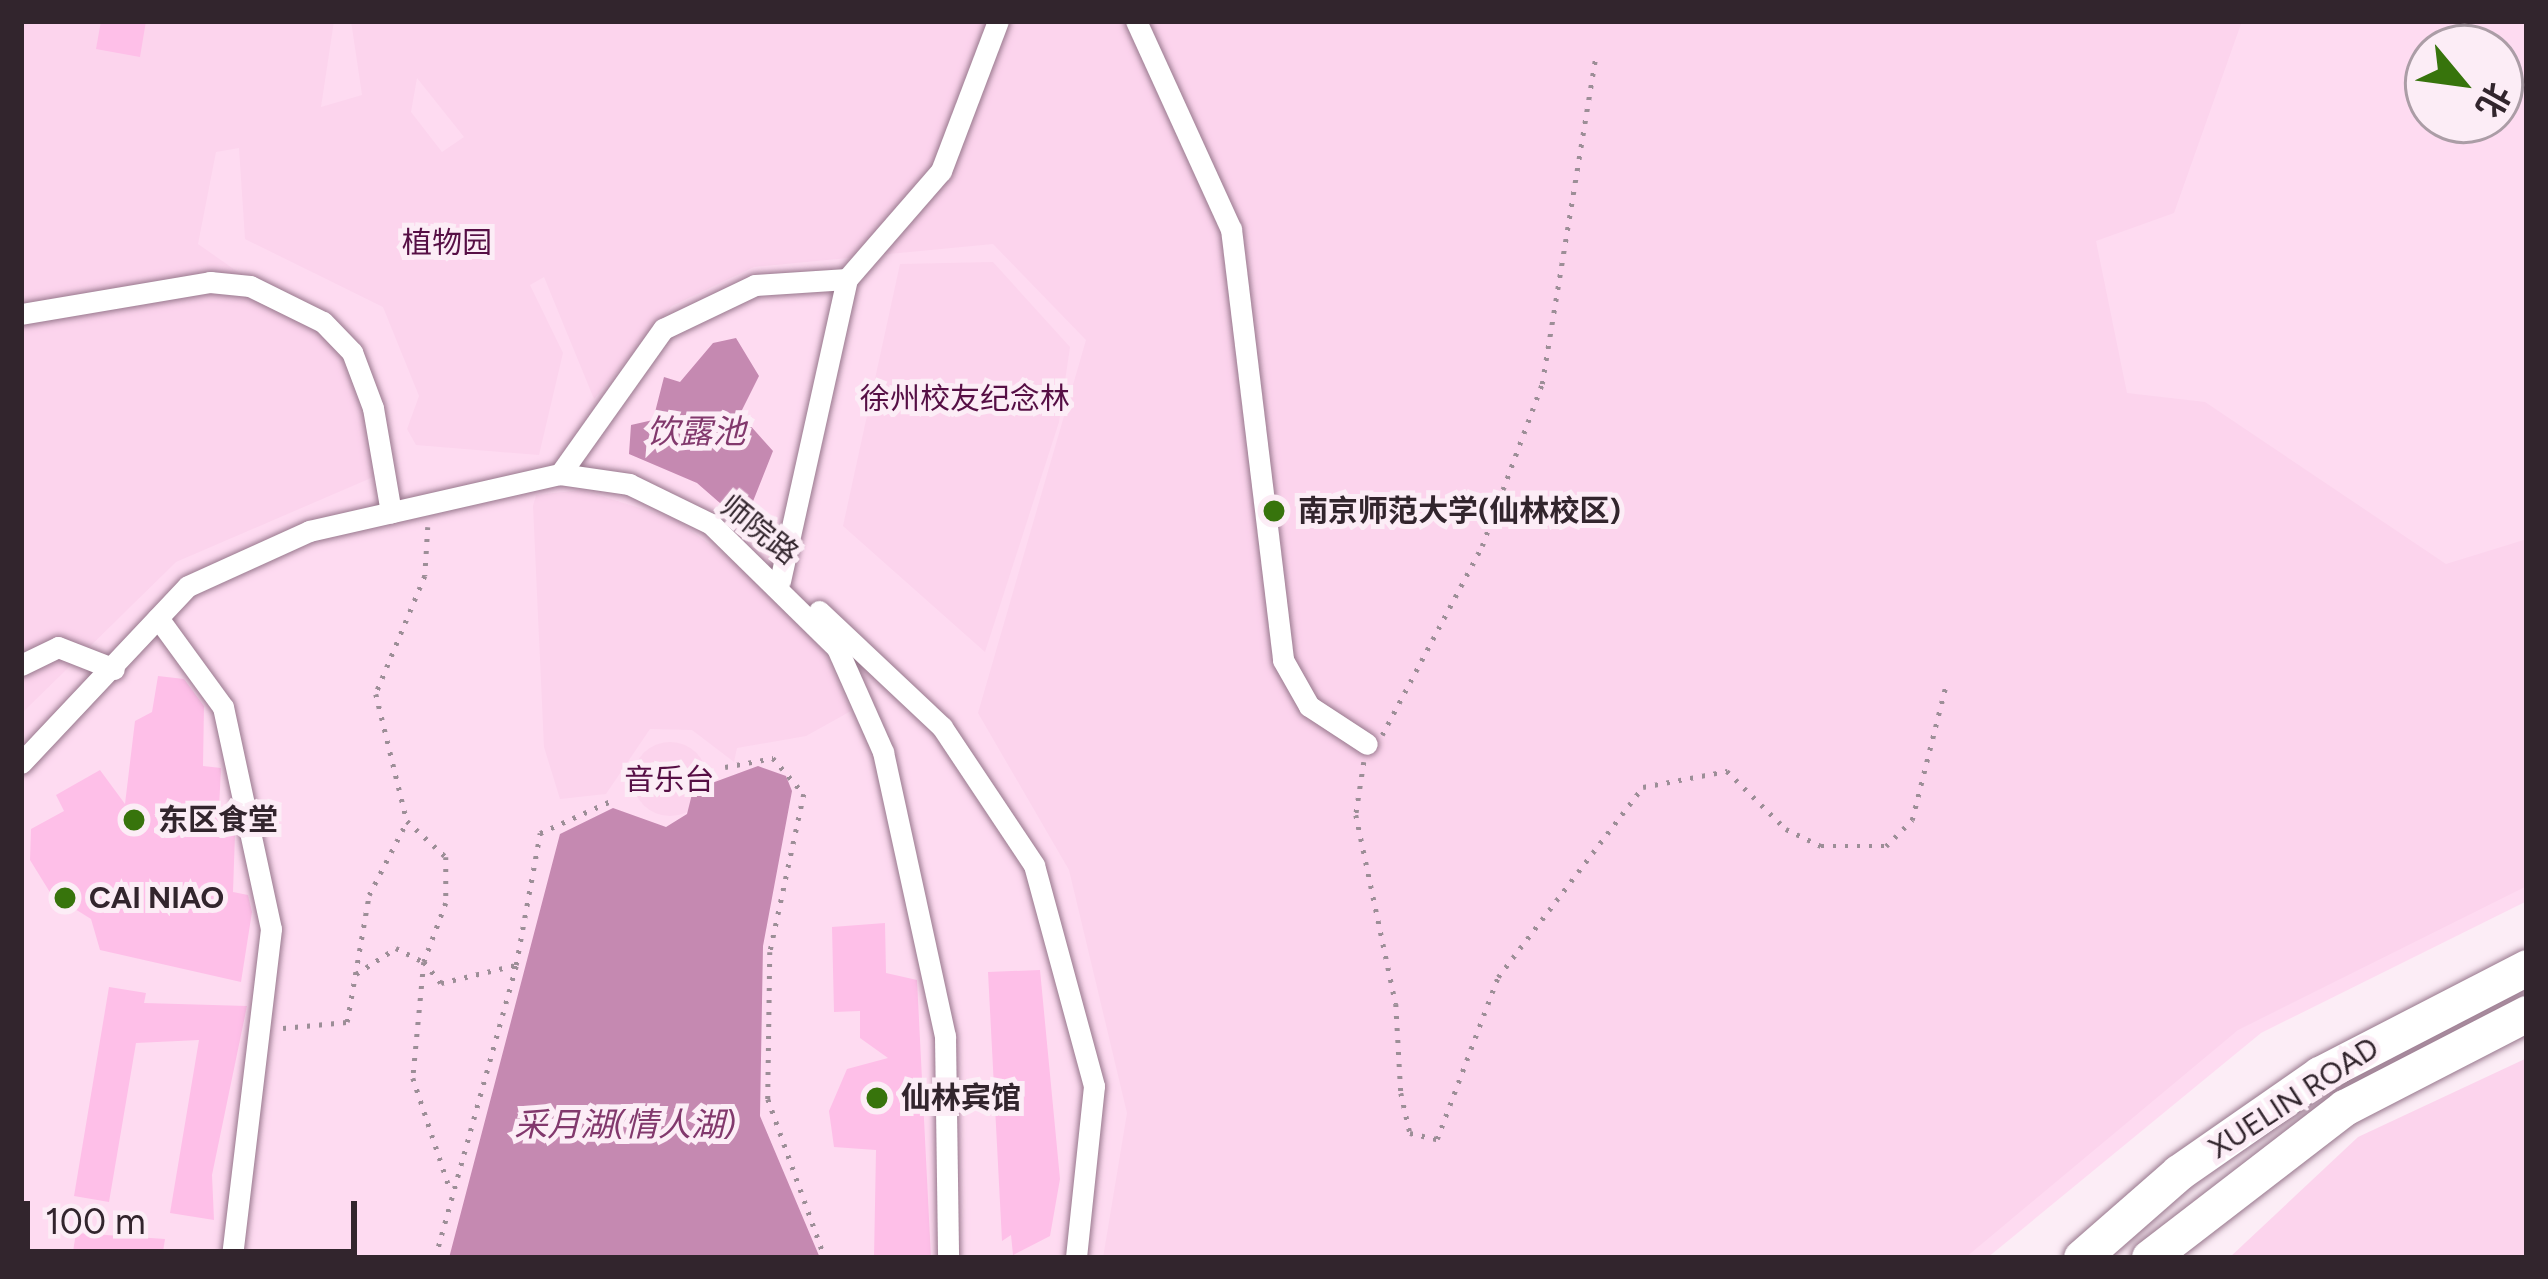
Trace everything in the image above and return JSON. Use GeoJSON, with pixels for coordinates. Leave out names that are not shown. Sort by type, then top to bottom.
{"type":"FeatureCollection","features":[{"type":"Feature","properties":{"kind":"main road","name":"XUELIN ROAD"},"geometry":{"type":"LineString","coordinates":[[2082,1258],[2320,1075],[2527,968]]}},
{"type":"Feature","properties":{"kind":"main road","name":"XUELIN ROAD"},"geometry":{"type":"LineString","coordinates":[[2150,1258],[2345,1108],[2527,1014]]}},
{"type":"Feature","properties":{"kind":"street"},"geometry":{"type":"LineString","coordinates":[[998,21],[941,171],[847,279],[773,575],[942,727],[1034,865],[1094,1086],[1076,1258]]}},
{"type":"Feature","properties":{"kind":"street"},"geometry":{"type":"LineString","coordinates":[[1136,21],[1231,229],[1282,661],[1309,706],[1367,744]]}},
{"type":"Feature","properties":{"kind":"street"},"geometry":{"type":"LineString","coordinates":[[560,474],[664,329],[755,285],[847,279]]}},
{"type":"Feature","properties":{"kind":"street"},"geometry":{"type":"LineString","coordinates":[[21,314],[210,282],[250,286],[322,322],[352,352],[373,408],[391,512]]}},
{"type":"Feature","properties":{"kind":"street","name":"师院路"},"geometry":{"type":"LineString","coordinates":[[21,763],[188,586],[309,531],[560,474],[629,484],[712,524],[773,575],[837,648],[883,752],[928,921],[945,1036],[948,1258]]}},
{"type":"Feature","properties":{"kind":"street"},"geometry":{"type":"LineString","coordinates":[[158,618],[223,706],[256,828],[271,929],[264,1030],[232,1258]]}},
{"type":"Feature","properties":{"kind":"street"},"geometry":{"type":"LineString","coordinates":[[21,665],[58,647],[114,669]]}},
{"type":"Feature","properties":{"kind":"path"},"geometry":{"type":"LineString","coordinates":[[1596,56],[1542,384],[1482,547],[1390,730],[1367,744],[1356,815],[1396,1004],[1401,1094],[1410,1132],[1437,1139],[1498,977],[1643,787],[1727,772],[1821,846],[1886,846],[1912,820],[1947,681]]}},
{"type":"Feature","properties":{"kind":"path"},"geometry":{"type":"LineString","coordinates":[[430,504],[425,576],[376,694],[406,821],[446,857],[446,903],[424,962],[412,1078],[449,1186]]}},
{"type":"Feature","properties":{"kind":"path"},"geometry":{"type":"LineString","coordinates":[[725,767],[773,758],[804,794],[770,952],[768,1099],[825,1258]]}},
{"type":"Feature","properties":{"kind":"path"},"geometry":{"type":"LineString","coordinates":[[434,1258],[449,1186],[516,965],[540,833],[611,801]]}},
{"type":"Feature","properties":{"kind":"path"},"geometry":{"type":"LineString","coordinates":[[264,1030],[347,1022],[369,895],[406,821]]}},
{"type":"Feature","properties":{"kind":"path"},"geometry":{"type":"LineString","coordinates":[[356,974],[396,948],[424,962],[441,983],[516,965]]}},
{"type":"Feature","properties":{"kind":"shaded area","name":"南京师范大学(仙林校区)"},"geometry":{"type":"Polygon","coordinates":[[[21,21],[2527,21],[2527,901],[2261,1033],[1987,1258],[21,1258],[21,21]]]}},
{"type":"Feature","properties":{"kind":"green space","name":"南京师范大学(仙林校区)"},"geometry":{"type":"Polygon","coordinates":[[[21,21],[334,21],[321,107],[362,95],[351,21],[2242,21],[2174,213],[2096,241],[2127,393],[2205,402],[2446,564],[2527,539],[2527,886],[2238,1030],[1965,1258],[1103,1258],[1127,1113],[1069,870],[978,713],[1086,340],[993,244],[754,267],[672,306],[594,399],[544,277],[530,285],[563,353],[539,455],[416,445],[407,429],[419,396],[383,307],[245,239],[239,148],[216,152],[198,244],[335,340],[385,472],[176,562],[21,714],[21,21]],[[417,78],[411,112],[442,152],[464,137],[417,78]]]}},
{"type":"Feature","properties":{"kind":"green space","name":"徐州校友纪念林"},"geometry":{"type":"Polygon","coordinates":[[[993,262],[1070,347],[1059,422],[985,652],[843,526],[900,264],[993,262]]]}},
{"type":"Feature","properties":{"kind":"green space"},"geometry":{"type":"Polygon","coordinates":[[[582,490],[675,519],[737,564],[824,652],[851,711],[806,736],[737,748],[734,762],[692,730],[650,729],[606,794],[560,799],[544,747],[533,506],[536,495],[582,490]]]}},
{"type":"Feature","properties":{"kind":"green space","name":"音乐台"},"geometry":{"type":"Polygon","coordinates":[[[670,742],[696,753],[707,779],[696,805],[670,816],[644,805],[633,779],[644,753],[670,742]]]}},
{"type":"Feature","properties":{"kind":"green space"},"geometry":{"type":"Polygon","coordinates":[[[2527,1058],[2527,1258],[2229,1258],[2358,1137],[2527,1058]]]}},
{"type":"Feature","properties":{"kind":"water","name":"饮露池"},"geometry":{"type":"Polygon","coordinates":[[[736,338],[759,376],[740,414],[773,451],[744,524],[697,483],[629,454],[631,425],[653,420],[664,377],[680,382],[713,343],[736,338]]]}},
{"type":"Feature","properties":{"kind":"water","name":"采月湖(情人湖)"},"geometry":{"type":"Polygon","coordinates":[[[758,766],[786,776],[792,791],[763,946],[760,1116],[820,1258],[449,1258],[560,834],[613,808],[666,827],[687,814],[693,790],[758,766]]]}},
{"type":"Feature","properties":{"kind":"building"},"geometry":{"type":"Polygon","coordinates":[[[101,21],[146,21],[140,57],[96,49],[101,21]]]}},
{"type":"Feature","properties":{"kind":"building","name":"东区食堂"},"geometry":{"type":"Polygon","coordinates":[[[158,676],[184,679],[204,706],[203,766],[221,768],[218,829],[235,834],[233,892],[248,895],[252,912],[241,982],[100,950],[91,919],[51,894],[30,860],[31,829],[64,811],[56,795],[100,770],[125,804],[135,721],[152,712],[158,676]]]}},
{"type":"Feature","properties":{"kind":"building","name":"仙林宾馆"},"geometry":{"type":"Polygon","coordinates":[[[885,923],[886,973],[917,980],[931,1258],[874,1258],[876,1150],[834,1147],[829,1111],[847,1069],[888,1058],[860,1038],[860,1011],[834,1012],[832,927],[885,923]]]}},
{"type":"Feature","properties":{"kind":"building","name":"仙林宾馆"},"geometry":{"type":"Polygon","coordinates":[[[1040,970],[1060,1179],[1050,1236],[1013,1255],[1011,1235],[1002,1241],[988,972],[1040,970]]]}},
{"type":"Feature","properties":{"kind":"building"},"geometry":{"type":"Polygon","coordinates":[[[109,987],[146,993],[144,1003],[247,1006],[212,1175],[214,1220],[170,1213],[199,1040],[136,1043],[109,1202],[74,1196],[109,987]]]}},
{"type":"Feature","properties":{"kind":"building"},"geometry":{"type":"Polygon","coordinates":[[[76,1233],[165,1239],[162,1258],[72,1258],[76,1233]]]}},
{"type":"Feature","properties":{"kind":"place","name":"南京师范大学(仙林校区)"},"geometry":{"type":"Point","coordinates":[1274,511]}},
{"type":"Feature","properties":{"kind":"place","name":"东区食堂"},"geometry":{"type":"Point","coordinates":[134,820]}},
{"type":"Feature","properties":{"kind":"place","name":"CAI NIAO"},"geometry":{"type":"Point","coordinates":[65,898]}},
{"type":"Feature","properties":{"kind":"place","name":"仙林宾馆"},"geometry":{"type":"Point","coordinates":[877,1098]}},
{"type":"Feature","properties":{"kind":"park label","name":"植物园"},"geometry":{"type":"Point","coordinates":[447,243]}}]}
